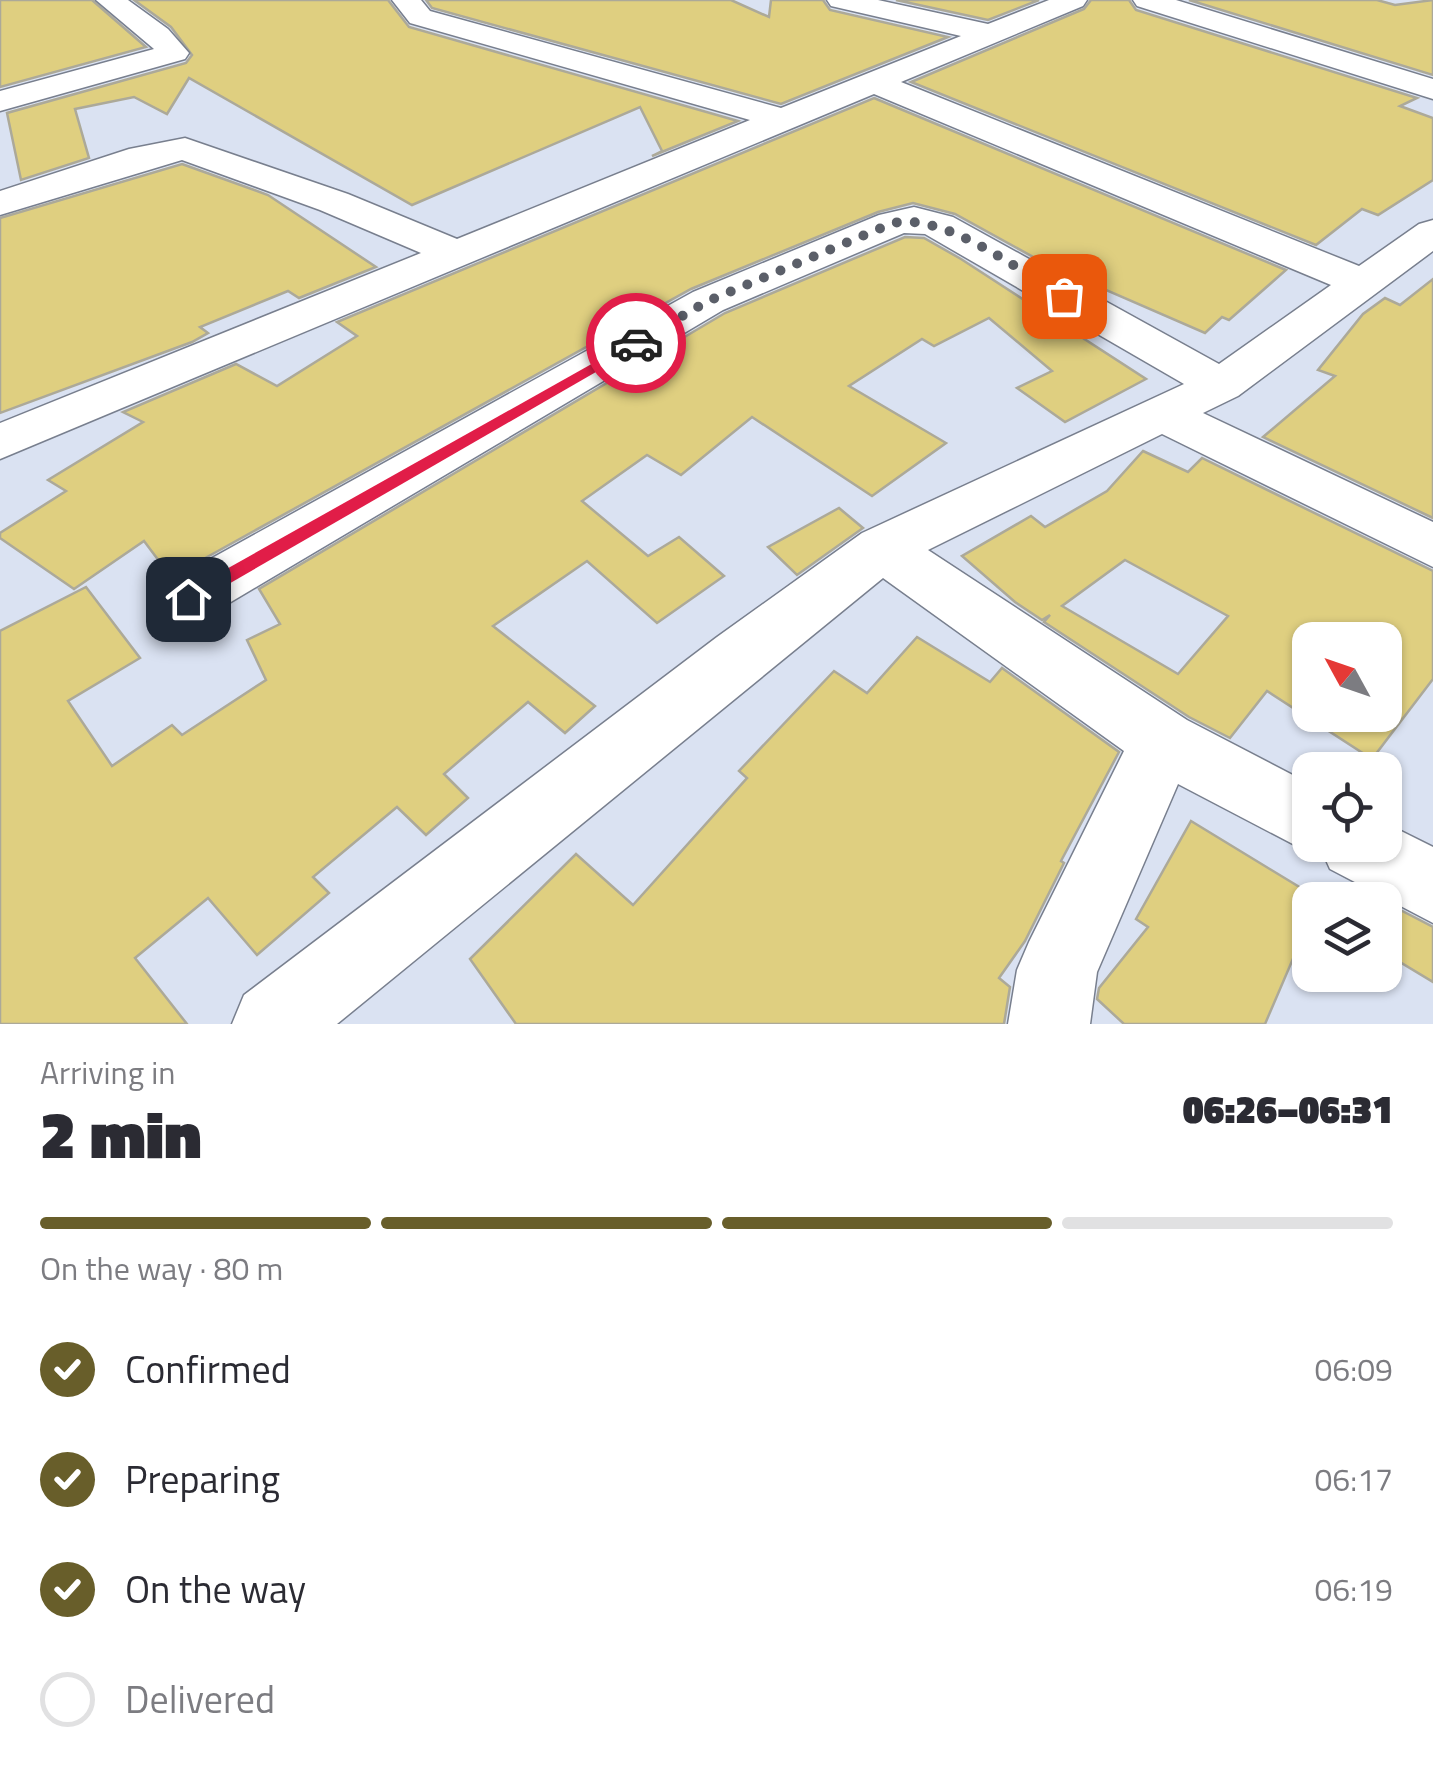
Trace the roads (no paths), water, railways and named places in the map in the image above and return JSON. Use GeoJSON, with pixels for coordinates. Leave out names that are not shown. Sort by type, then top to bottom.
{"type":"FeatureCollection","features":[{"type":"Feature","properties":{"kind":"street"},"geometry":{"type":"LineString","coordinates":[[0,102],[174,53],[158,35],[110,0]]}},
{"type":"Feature","properties":{"kind":"street"},"geometry":{"type":"LineString","coordinates":[[406,0],[420,18],[782,119]]}},
{"type":"Feature","properties":{"kind":"street"},"geometry":{"type":"LineString","coordinates":[[841,0],[992,34]]}},
{"type":"Feature","properties":{"kind":"street"},"geometry":{"type":"LineString","coordinates":[[0,442],[1073,0]]}},
{"type":"Feature","properties":{"kind":"street"},"geometry":{"type":"LineString","coordinates":[[1146,0],[1433,89]]}},
{"type":"Feature","properties":{"kind":"street"},"geometry":{"type":"LineString","coordinates":[[876,82],[1361,282]]}},
{"type":"Feature","properties":{"kind":"street"},"geometry":{"type":"LineString","coordinates":[[0,203],[142,157],[185,149],[334,202],[458,254]]}},
{"type":"Feature","properties":{"kind":"street"},"geometry":{"type":"LineString","coordinates":[[188,599],[708,301],[893,223],[914,219],[939,226],[1220,385]]}},
{"type":"Feature","properties":{"kind":"street"},"geometry":{"type":"LineString","coordinates":[[273,1024],[739,655],[882,548],[1165,415],[1220,385],[1433,232]]}},
{"type":"Feature","properties":{"kind":"street"},"geometry":{"type":"LineString","coordinates":[[1165,415],[1433,546]]}},
{"type":"Feature","properties":{"kind":"street"},"geometry":{"type":"LineString","coordinates":[[882,548],[1162,740],[1292,810]]}},
{"type":"Feature","properties":{"kind":"street"},"geometry":{"type":"LineString","coordinates":[[1049,1024],[1058,970],[1162,740]]}},
{"type":"Feature","properties":{"kind":"street"},"geometry":{"type":"LineString","coordinates":[[1388,862],[1433,886]]}}]}
